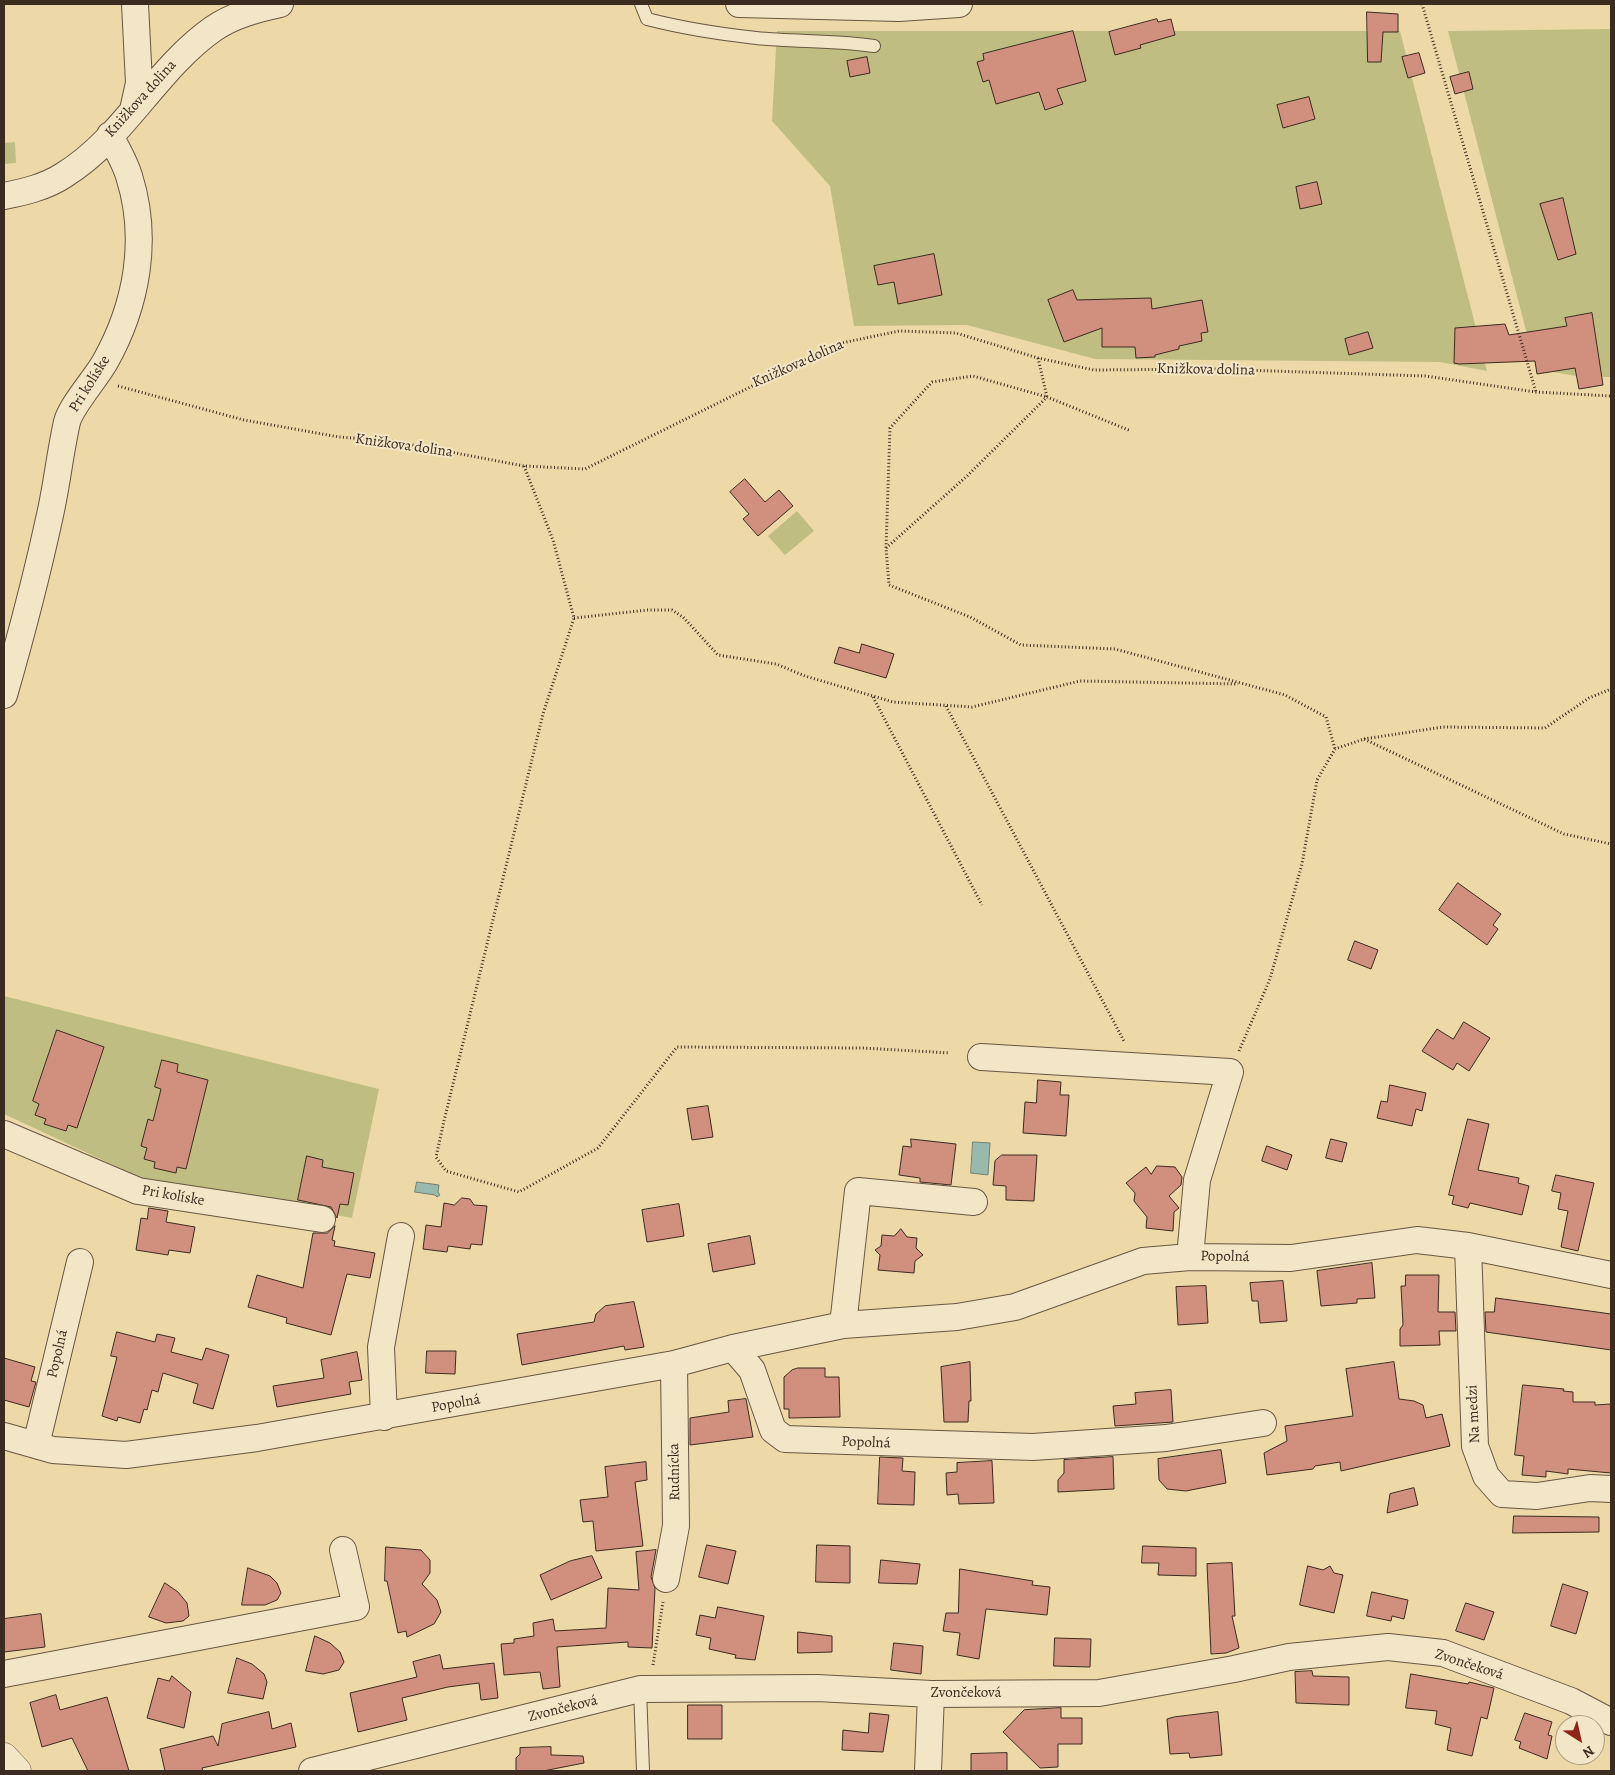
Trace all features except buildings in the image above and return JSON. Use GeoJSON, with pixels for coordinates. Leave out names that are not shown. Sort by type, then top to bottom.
{"type":"FeatureCollection","features":[{"type":"Feature","properties":{"kind":"street"},"geometry":{"type":"LineString","coordinates":[[133,111],[139,84],[135,4]]}},
{"type":"Feature","properties":{"kind":"street","name":"Knižkova dolina"},"geometry":{"type":"LineString","coordinates":[[4,196],[31,190],[64,176],[90,155],[110,135],[181,55],[214,28],[254,10],[280,4]]}},
{"type":"Feature","properties":{"kind":"street"},"geometry":{"type":"LineString","coordinates":[[739,4],[899,8],[959,4]]}},
{"type":"Feature","properties":{"kind":"street","name":"Pri kolíske"},"geometry":{"type":"LineString","coordinates":[[4,695],[50,515],[68,420],[111,352],[128,308],[139,269],[140,235],[135,201],[129,175],[110,135]]}},
{"type":"Feature","properties":{"kind":"street"},"geometry":{"type":"LineString","coordinates":[[981,1057],[1230,1072],[1197,1180],[1190,1257]]}},
{"type":"Feature","properties":{"kind":"street","name":"Pri kolíske"},"geometry":{"type":"LineString","coordinates":[[4,1134],[138,1190],[322,1219]]}},
{"type":"Feature","properties":{"kind":"street"},"geometry":{"type":"LineString","coordinates":[[843,1325],[858,1191],[974,1202]]}},
{"type":"Feature","properties":{"kind":"street"},"geometry":{"type":"LineString","coordinates":[[384,1417],[381,1347],[401,1236]]}},
{"type":"Feature","properties":{"kind":"street","name":"Popolná"},"geometry":{"type":"LineString","coordinates":[[4,1436],[61,1451],[126,1455],[196,1448],[384,1417],[674,1364],[733,1348],[843,1325],[957,1316],[1015,1307],[1143,1261],[1190,1257],[1291,1258],[1417,1240],[1468,1246],[1611,1275]]}},
{"type":"Feature","properties":{"kind":"street","name":"Na medzi"},"geometry":{"type":"LineString","coordinates":[[1468,1246],[1475,1446],[1486,1476],[1502,1494],[1537,1496],[1590,1488],[1611,1489]]}},
{"type":"Feature","properties":{"kind":"street","name":"Popolná"},"geometry":{"type":"LineString","coordinates":[[36,1445],[80,1262]]}},
{"type":"Feature","properties":{"kind":"street","name":"Popolná"},"geometry":{"type":"LineString","coordinates":[[733,1348],[752,1370],[773,1430],[785,1439],[1033,1447],[1166,1438],[1263,1422]]}},
{"type":"Feature","properties":{"kind":"street","name":"Rudnícka"},"geometry":{"type":"LineString","coordinates":[[666,1579],[676,1526],[674,1364]]}},
{"type":"Feature","properties":{"kind":"street"},"geometry":{"type":"LineString","coordinates":[[4,1674],[356,1607],[343,1550]]}},
{"type":"Feature","properties":{"kind":"street","name":"Zvončeková"},"geometry":{"type":"LineString","coordinates":[[312,1771],[646,1680],[931,1694],[1099,1693],[1234,1669],[1289,1657],[1388,1647],[1442,1653],[1571,1701],[1611,1722]]}},
{"type":"Feature","properties":{"kind":"street"},"geometry":{"type":"LineString","coordinates":[[928,1771],[931,1694]]}},
{"type":"Feature","properties":{"kind":"street"},"geometry":{"type":"LineString","coordinates":[[4,1757],[17,1771]]}},
{"type":"Feature","properties":{"kind":"lane"},"geometry":{"type":"LineString","coordinates":[[641,4],[647,19],[664,24],[756,38],[844,41],[874,46]]}},
{"type":"Feature","properties":{"kind":"lane"},"geometry":{"type":"LineString","coordinates":[[643,1771],[646,1680]]}},
{"type":"Feature","properties":{"kind":"path"},"geometry":{"type":"LineString","coordinates":[[1422,4],[1536,392]]}},
{"type":"Feature","properties":{"kind":"path","name":"Knižkova dolina"},"geometry":{"type":"LineString","coordinates":[[95,380],[244,420],[339,437],[392,441],[524,466],[585,469],[837,344],[899,331],[956,333],[1038,358],[1094,370],[1212,369],[1425,376],[1536,392],[1611,396]]}},
{"type":"Feature","properties":{"kind":"path"},"geometry":{"type":"LineString","coordinates":[[1038,358],[1047,397]]}},
{"type":"Feature","properties":{"kind":"path"},"geometry":{"type":"LineString","coordinates":[[1131,431],[1047,397],[973,376],[932,382],[890,428],[886,548],[889,584],[970,617],[1021,645],[1115,648],[1285,695],[1326,717],[1335,749]]}},
{"type":"Feature","properties":{"kind":"path"},"geometry":{"type":"LineString","coordinates":[[886,548],[967,476],[1047,397]]}},
{"type":"Feature","properties":{"kind":"path"},"geometry":{"type":"LineString","coordinates":[[524,466],[553,540],[574,618],[543,714],[442,1130],[436,1157],[446,1171],[519,1192],[598,1148],[677,1047],[863,1048],[950,1053]]}},
{"type":"Feature","properties":{"kind":"path"},"geometry":{"type":"LineString","coordinates":[[574,618],[648,610],[672,610],[683,617],[718,656],[776,664],[805,676],[893,702],[972,707],[1080,681],[1244,684]]}},
{"type":"Feature","properties":{"kind":"path"},"geometry":{"type":"LineString","coordinates":[[1230,1072],[1270,979],[1302,864],[1317,780],[1335,749],[1364,739],[1442,727],[1545,728],[1589,698],[1611,689]]}},
{"type":"Feature","properties":{"kind":"path"},"geometry":{"type":"LineString","coordinates":[[873,696],[982,905]]}},
{"type":"Feature","properties":{"kind":"path"},"geometry":{"type":"LineString","coordinates":[[946,705],[1103,1003],[1138,1065]]}},
{"type":"Feature","properties":{"kind":"path"},"geometry":{"type":"LineString","coordinates":[[1364,739],[1564,834],[1611,844]]}},
{"type":"Feature","properties":{"kind":"path"},"geometry":{"type":"LineString","coordinates":[[646,1680],[666,1579]]}},
{"type":"Feature","properties":{"kind":"shaded area"},"geometry":{"type":"Polygon","coordinates":[[[1611,29],[1611,377],[1582,377],[1536,369],[1448,31],[1611,29]]]}},
{"type":"Feature","properties":{"kind":"shaded area"},"geometry":{"type":"Polygon","coordinates":[[[777,31],[1400,31],[1487,371],[1440,362],[1095,359],[967,325],[854,326],[830,186],[772,121],[777,31]]]}},
{"type":"Feature","properties":{"kind":"shaded area"},"geometry":{"type":"Polygon","coordinates":[[[15,142],[16,163],[4,164],[4,143],[15,142]]]}},
{"type":"Feature","properties":{"kind":"shaded area"},"geometry":{"type":"Polygon","coordinates":[[[797,511],[814,531],[785,555],[768,536],[797,511]]]}},
{"type":"Feature","properties":{"kind":"shaded area"},"geometry":{"type":"Polygon","coordinates":[[[4,996],[379,1089],[352,1218],[143,1179],[4,1114],[4,996]]]}},
{"type":"Feature","properties":{"kind":"shaded area"},"geometry":{"type":"Polygon","coordinates":[[[973,1142],[990,1143],[988,1175],[971,1173],[973,1142]]]}},
{"type":"Feature","properties":{"kind":"shaded area"},"geometry":{"type":"Polygon","coordinates":[[[417,1182],[439,1185],[438,1192],[440,1195],[437,1197],[435,1195],[415,1192],[417,1182]]]}}]}
